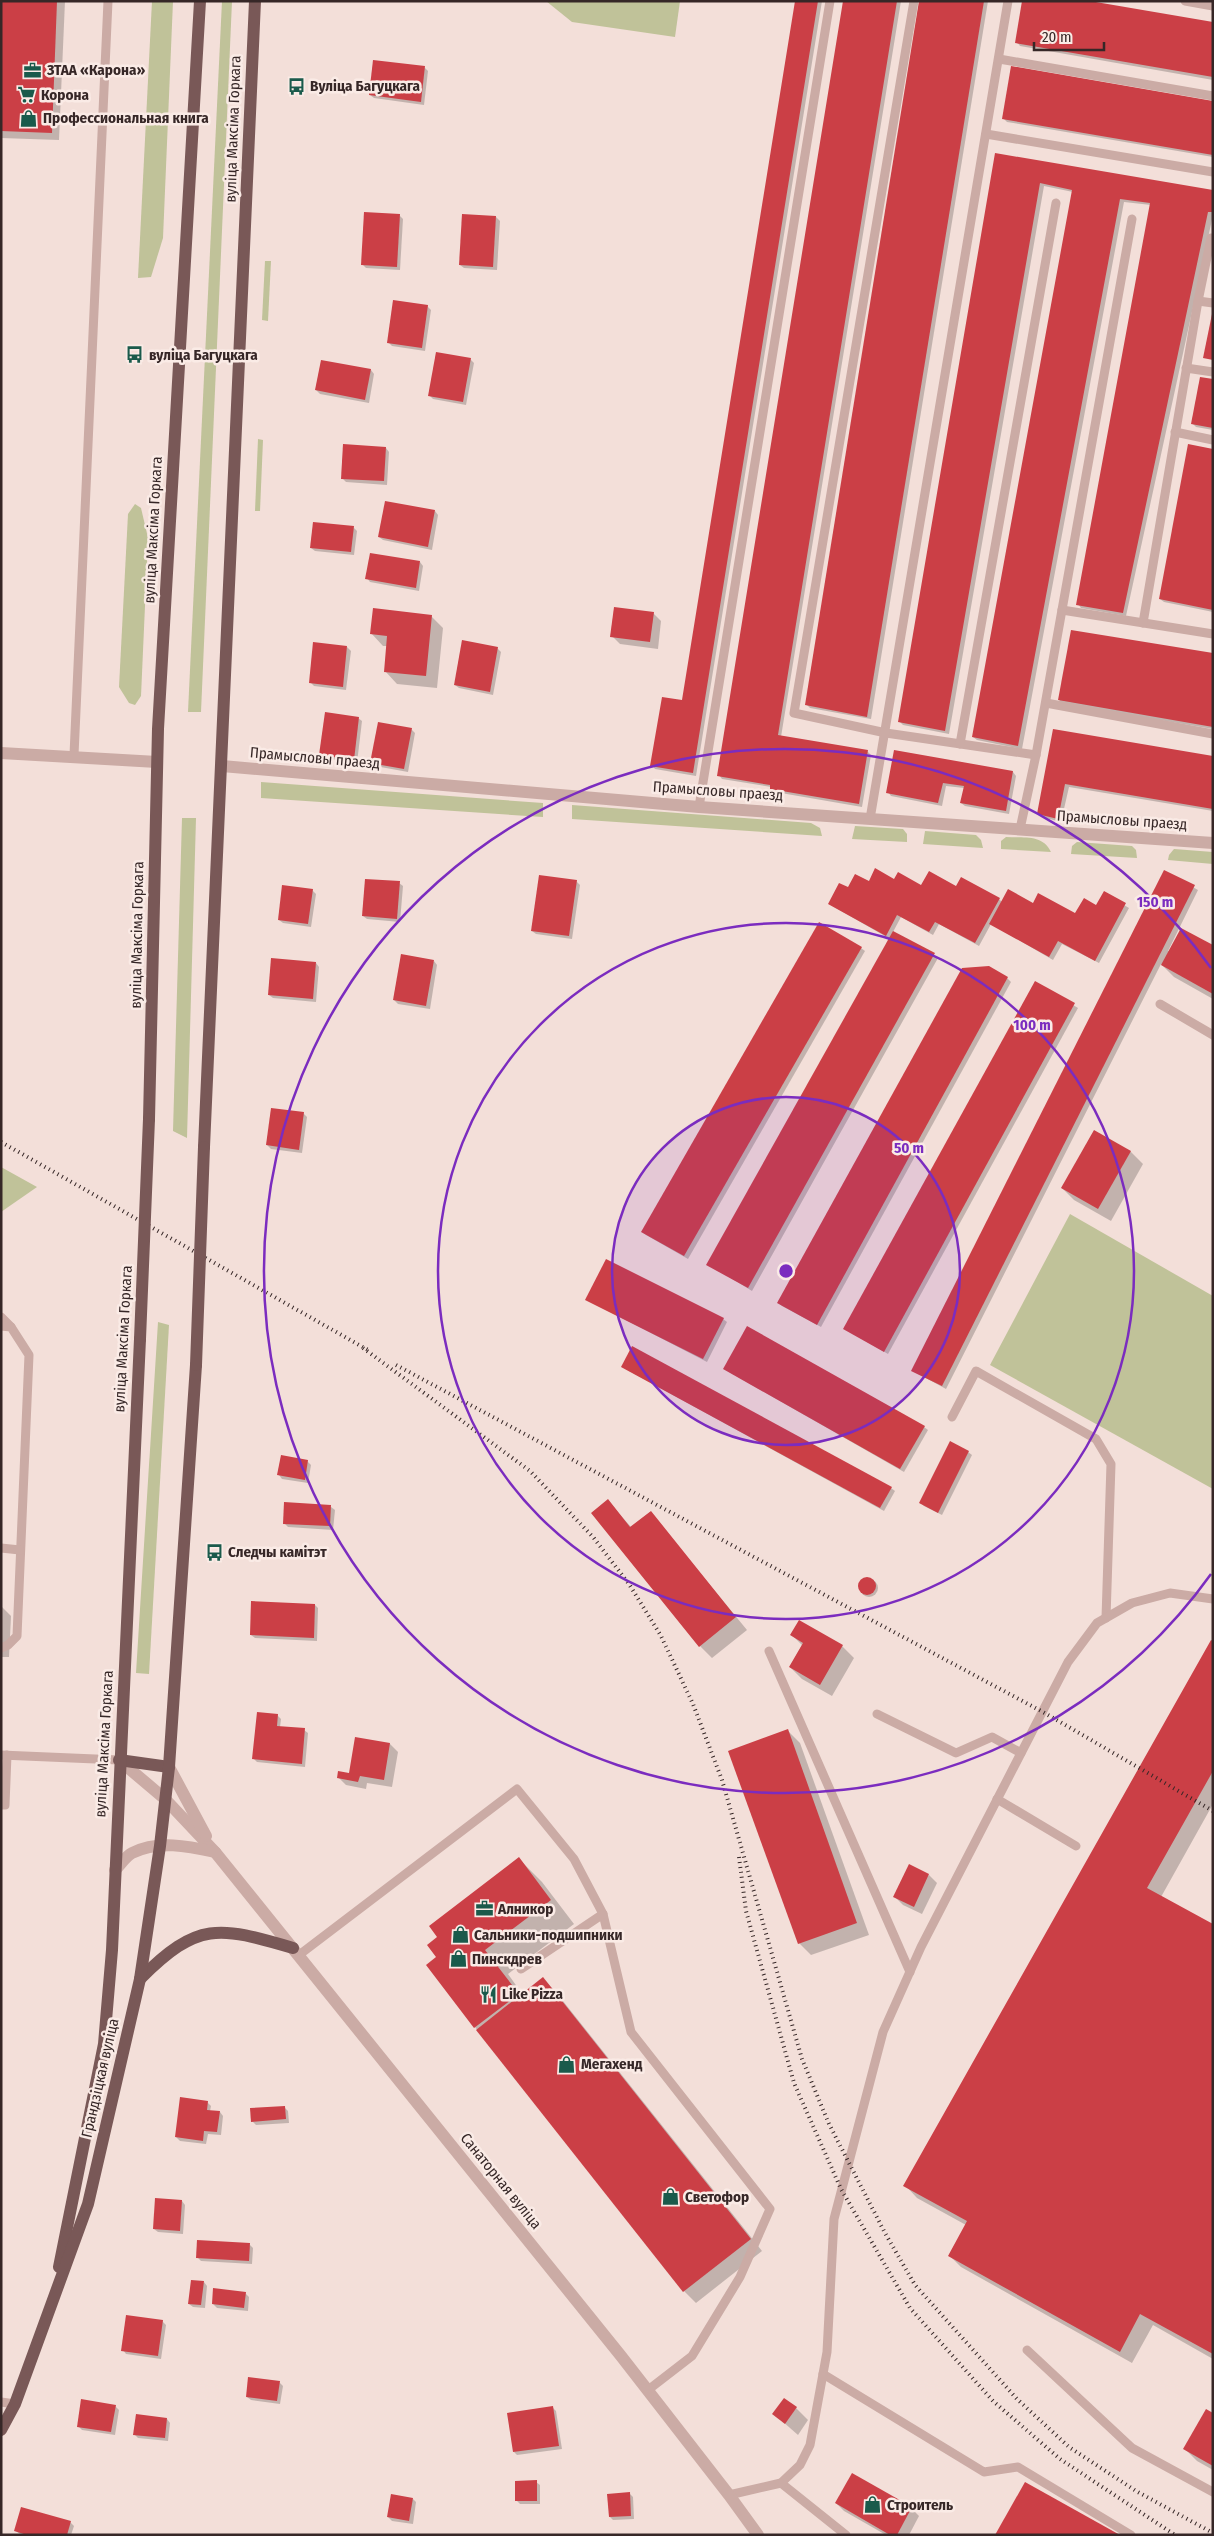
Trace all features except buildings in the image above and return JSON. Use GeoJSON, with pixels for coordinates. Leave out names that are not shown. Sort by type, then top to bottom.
{"type":"FeatureCollection","features":[{"type":"Feature","properties":{"kind":"main road","name":"вуліца Максіма Горкага"},"geometry":{"type":"LineString","coordinates":[[115,1870],[149,1119],[157,762],[200,1]]}},
{"type":"Feature","properties":{"kind":"main road","name":"вуліца Максіма Горкага"},"geometry":{"type":"LineString","coordinates":[[160,1846],[169,1767],[196,1365],[255,1]]}},
{"type":"Feature","properties":{"kind":"main road"},"geometry":{"type":"LineString","coordinates":[[119,1760],[169,1767]]}},
{"type":"Feature","properties":{"kind":"main road","name":"Грандзіцкая вуліца"},"geometry":{"type":"LineString","coordinates":[[1,2430],[15,2404],[88,2204],[140,1979],[160,1846]]}},
{"type":"Feature","properties":{"kind":"main road","name":"Грандзіцкая вуліца"},"geometry":{"type":"LineString","coordinates":[[50,2311],[104,2044],[112,1950],[115,1870]]}},
{"type":"Feature","properties":{"kind":"main road"},"geometry":{"type":"LineString","coordinates":[[140,1979],[162,1957],[182,1943],[204,1934],[230,1931],[296,1951]]}},
{"type":"Feature","properties":{"kind":"street"},"geometry":{"type":"LineString","coordinates":[[1,752],[74,755],[157,762]]}},
{"type":"Feature","properties":{"kind":"street","name":"Прамысловы праезд"},"geometry":{"type":"LineString","coordinates":[[222,766],[699,807],[1213,843]]}},
{"type":"Feature","properties":{"kind":"street"},"geometry":{"type":"LineString","coordinates":[[119,1760],[165,1799],[215,1852]]}},
{"type":"Feature","properties":{"kind":"street"},"geometry":{"type":"LineString","coordinates":[[169,1767],[215,1852]]}},
{"type":"Feature","properties":{"kind":"street"},"geometry":{"type":"LineString","coordinates":[[115,1870],[131,1853],[160,1846],[183,1845],[215,1852]]}},
{"type":"Feature","properties":{"kind":"street","name":"Санаторная вуліца"},"geometry":{"type":"LineString","coordinates":[[215,1852],[648,2390],[758,2535]]}},
{"type":"Feature","properties":{"kind":"lane"},"geometry":{"type":"LineString","coordinates":[[74,755],[108,1]]}},
{"type":"Feature","properties":{"kind":"lane"},"geometry":{"type":"LineString","coordinates":[[699,807],[830,1]]}},
{"type":"Feature","properties":{"kind":"lane"},"geometry":{"type":"LineString","coordinates":[[914,1],[794,713],[886,733],[1036,755]]}},
{"type":"Feature","properties":{"kind":"lane"},"geometry":{"type":"LineString","coordinates":[[870,819],[1008,1]]}},
{"type":"Feature","properties":{"kind":"lane"},"geometry":{"type":"LineString","coordinates":[[1185,1],[1213,6]]}},
{"type":"Feature","properties":{"kind":"lane"},"geometry":{"type":"LineString","coordinates":[[999,59],[1213,96]]}},
{"type":"Feature","properties":{"kind":"lane"},"geometry":{"type":"LineString","coordinates":[[986,134],[1213,172]]}},
{"type":"Feature","properties":{"kind":"lane"},"geometry":{"type":"LineString","coordinates":[[960,744],[1056,202]]}},
{"type":"Feature","properties":{"kind":"lane"},"geometry":{"type":"LineString","coordinates":[[1020,829],[1046,703],[1132,219]]}},
{"type":"Feature","properties":{"kind":"lane"},"geometry":{"type":"LineString","coordinates":[[1143,623],[1198,301],[1210,238],[1213,238]]}},
{"type":"Feature","properties":{"kind":"lane"},"geometry":{"type":"LineString","coordinates":[[1198,301],[1213,303]]}},
{"type":"Feature","properties":{"kind":"lane"},"geometry":{"type":"LineString","coordinates":[[1186,368],[1213,372]]}},
{"type":"Feature","properties":{"kind":"lane"},"geometry":{"type":"LineString","coordinates":[[1175,432],[1213,440]]}},
{"type":"Feature","properties":{"kind":"lane"},"geometry":{"type":"LineString","coordinates":[[1062,610],[1213,634]]}},
{"type":"Feature","properties":{"kind":"lane"},"geometry":{"type":"LineString","coordinates":[[1046,703],[1213,734]]}},
{"type":"Feature","properties":{"kind":"lane"},"geometry":{"type":"LineString","coordinates":[[1160,1004],[1213,1035]]}},
{"type":"Feature","properties":{"kind":"lane"},"geometry":{"type":"LineString","coordinates":[[1,1316],[6,1327],[29,1355],[17,1636],[8,1646],[1,1648]]}},
{"type":"Feature","properties":{"kind":"lane"},"geometry":{"type":"LineString","coordinates":[[952,1417],[976,1371],[1096,1439],[1111,1464],[1106,1618]]}},
{"type":"Feature","properties":{"kind":"lane"},"geometry":{"type":"LineString","coordinates":[[1,1548],[20,1550]]}},
{"type":"Feature","properties":{"kind":"lane"},"geometry":{"type":"LineString","coordinates":[[729,2495],[781,2483],[800,2465],[810,2445],[828,2352],[834,2218],[884,2032],[910,1972],[1068,1662],[1096,1623],[1132,1602],[1170,1593],[1213,1599]]}},
{"type":"Feature","properties":{"kind":"lane"},"geometry":{"type":"LineString","coordinates":[[769,1652],[910,1972]]}},
{"type":"Feature","properties":{"kind":"lane"},"geometry":{"type":"LineString","coordinates":[[877,1714],[956,1753],[992,1737],[1021,1754]]}},
{"type":"Feature","properties":{"kind":"lane"},"geometry":{"type":"LineString","coordinates":[[1,1805],[5,1805],[4,1755],[119,1760]]}},
{"type":"Feature","properties":{"kind":"lane"},"geometry":{"type":"LineString","coordinates":[[296,1951],[517,1789],[574,1859],[602,1914],[632,2032],[770,2209],[740,2277],[692,2356],[648,2390]]}},
{"type":"Feature","properties":{"kind":"lane"},"geometry":{"type":"LineString","coordinates":[[997,1799],[1076,1846]]}},
{"type":"Feature","properties":{"kind":"lane"},"geometry":{"type":"LineString","coordinates":[[521,1969],[602,1914]]}},
{"type":"Feature","properties":{"kind":"lane"},"geometry":{"type":"LineString","coordinates":[[1027,2350],[1132,2448],[1213,2492]]}},
{"type":"Feature","properties":{"kind":"lane"},"geometry":{"type":"LineString","coordinates":[[824,2374],[984,2472],[1018,2467],[1131,2535]]}},
{"type":"Feature","properties":{"kind":"lane"},"geometry":{"type":"LineString","coordinates":[[1,2402],[15,2404]]}},
{"type":"Feature","properties":{"kind":"lane"},"geometry":{"type":"LineString","coordinates":[[781,2483],[846,2535]]}},
{"type":"Feature","properties":{"kind":"green space"},"geometry":{"type":"Polygon","coordinates":[[[152,1],[173,1],[163,238],[151,277],[138,278],[152,1]]]}},
{"type":"Feature","properties":{"kind":"green space"},"geometry":{"type":"Polygon","coordinates":[[[222,1],[232,1],[201,712],[188,712],[222,1]]]}},
{"type":"Feature","properties":{"kind":"green space"},"geometry":{"type":"Polygon","coordinates":[[[546,1],[680,1],[675,37],[572,22],[546,1]]]}},
{"type":"Feature","properties":{"kind":"green space"},"geometry":{"type":"Polygon","coordinates":[[[265,261],[271,261],[268,321],[262,320],[265,261]]]}},
{"type":"Feature","properties":{"kind":"green space"},"geometry":{"type":"Polygon","coordinates":[[[258,439],[263,440],[260,511],[255,511],[258,439]]]}},
{"type":"Feature","properties":{"kind":"green space"},"geometry":{"type":"Polygon","coordinates":[[[135,504],[141,508],[148,538],[141,696],[135,705],[129,703],[119,687],[128,514],[135,504]]]}},
{"type":"Feature","properties":{"kind":"green space"},"geometry":{"type":"Polygon","coordinates":[[[261,782],[543,803],[543,817],[261,798],[261,782]]]}},
{"type":"Feature","properties":{"kind":"green space"},"geometry":{"type":"Polygon","coordinates":[[[572,805],[811,823],[820,828],[822,836],[572,819],[572,805]]]}},
{"type":"Feature","properties":{"kind":"green space"},"geometry":{"type":"Polygon","coordinates":[[[182,818],[196,818],[187,1138],[173,1131],[182,818]]]}},
{"type":"Feature","properties":{"kind":"green space"},"geometry":{"type":"Polygon","coordinates":[[[855,826],[903,829],[907,834],[907,842],[852,839],[855,826]]]}},
{"type":"Feature","properties":{"kind":"green space"},"geometry":{"type":"Polygon","coordinates":[[[925,831],[976,835],[981,840],[983,848],[923,844],[925,831]]]}},
{"type":"Feature","properties":{"kind":"green space"},"geometry":{"type":"Polygon","coordinates":[[[1006,837],[1026,837],[1038,840],[1043,842],[1051,852],[1001,849],[1001,841],[1006,837]]]}},
{"type":"Feature","properties":{"kind":"green space"},"geometry":{"type":"Polygon","coordinates":[[[1077,842],[1132,846],[1136,850],[1137,858],[1071,854],[1072,846],[1077,842]]]}},
{"type":"Feature","properties":{"kind":"green space"},"geometry":{"type":"Polygon","coordinates":[[[1174,849],[1213,852],[1213,864],[1168,860],[1169,855],[1174,849]]]}},
{"type":"Feature","properties":{"kind":"green space"},"geometry":{"type":"Polygon","coordinates":[[[1,1167],[37,1187],[1,1212],[1,1167]]]}},
{"type":"Feature","properties":{"kind":"green space"},"geometry":{"type":"Polygon","coordinates":[[[1070,1214],[1213,1296],[1213,1489],[990,1365],[1070,1214]]]}},
{"type":"Feature","properties":{"kind":"green space"},"geometry":{"type":"Polygon","coordinates":[[[158,1322],[169,1325],[149,1674],[136,1673],[158,1322]]]}},
{"type":"Feature","properties":{"kind":"railway"},"geometry":{"type":"LineString","coordinates":[[1,1142],[368,1350]]}},
{"type":"Feature","properties":{"kind":"railway"},"geometry":{"type":"LineString","coordinates":[[363,1348],[530,1471],[593,1537],[629,1584],[661,1636],[693,1704],[722,1780],[802,2059],[829,2124],[885,2233],[915,2285],[1017,2399],[1069,2447],[1136,2491],[1213,2533]]}},
{"type":"Feature","properties":{"kind":"railway"},"geometry":{"type":"LineString","coordinates":[[396,1365],[1043,1712],[1213,1811]]}},
{"type":"Feature","properties":{"kind":"railway"},"geometry":{"type":"LineString","coordinates":[[739,1857],[746,1911],[794,2083],[841,2189],[910,2308],[993,2401],[1060,2459],[1175,2535]]}},
{"type":"Feature","properties":{"kind":"place","name":"ЗТАА «Карона»"},"geometry":{"type":"Point","coordinates":[33,70]}},
{"type":"Feature","properties":{"kind":"place","name":"Вуліца Багуцкага"},"geometry":{"type":"Point","coordinates":[296,86]}},
{"type":"Feature","properties":{"kind":"place","name":"Корона"},"geometry":{"type":"Point","coordinates":[27,95]}},
{"type":"Feature","properties":{"kind":"place","name":"Профессиональная книга"},"geometry":{"type":"Point","coordinates":[29,118]}},
{"type":"Feature","properties":{"kind":"place","name":"вуліца Багуцкага"},"geometry":{"type":"Point","coordinates":[135,355]}},
{"type":"Feature","properties":{"kind":"place","name":"Следчы камітэт"},"geometry":{"type":"Point","coordinates":[214,1552]}},
{"type":"Feature","properties":{"kind":"place","name":"Алникор"},"geometry":{"type":"Point","coordinates":[484,1909]}},
{"type":"Feature","properties":{"kind":"place","name":"Сальники-подшипники"},"geometry":{"type":"Point","coordinates":[460,1935]}},
{"type":"Feature","properties":{"kind":"place","name":"Пинскдрев"},"geometry":{"type":"Point","coordinates":[458,1959]}},
{"type":"Feature","properties":{"kind":"place","name":"Like Pizza"},"geometry":{"type":"Point","coordinates":[488,1994]}},
{"type":"Feature","properties":{"kind":"place","name":"Мегахенд"},"geometry":{"type":"Point","coordinates":[567,2064]}},
{"type":"Feature","properties":{"kind":"place","name":"Светофор"},"geometry":{"type":"Point","coordinates":[671,2197]}},
{"type":"Feature","properties":{"kind":"place","name":"Строитель"},"geometry":{"type":"Point","coordinates":[873,2505]}}]}
